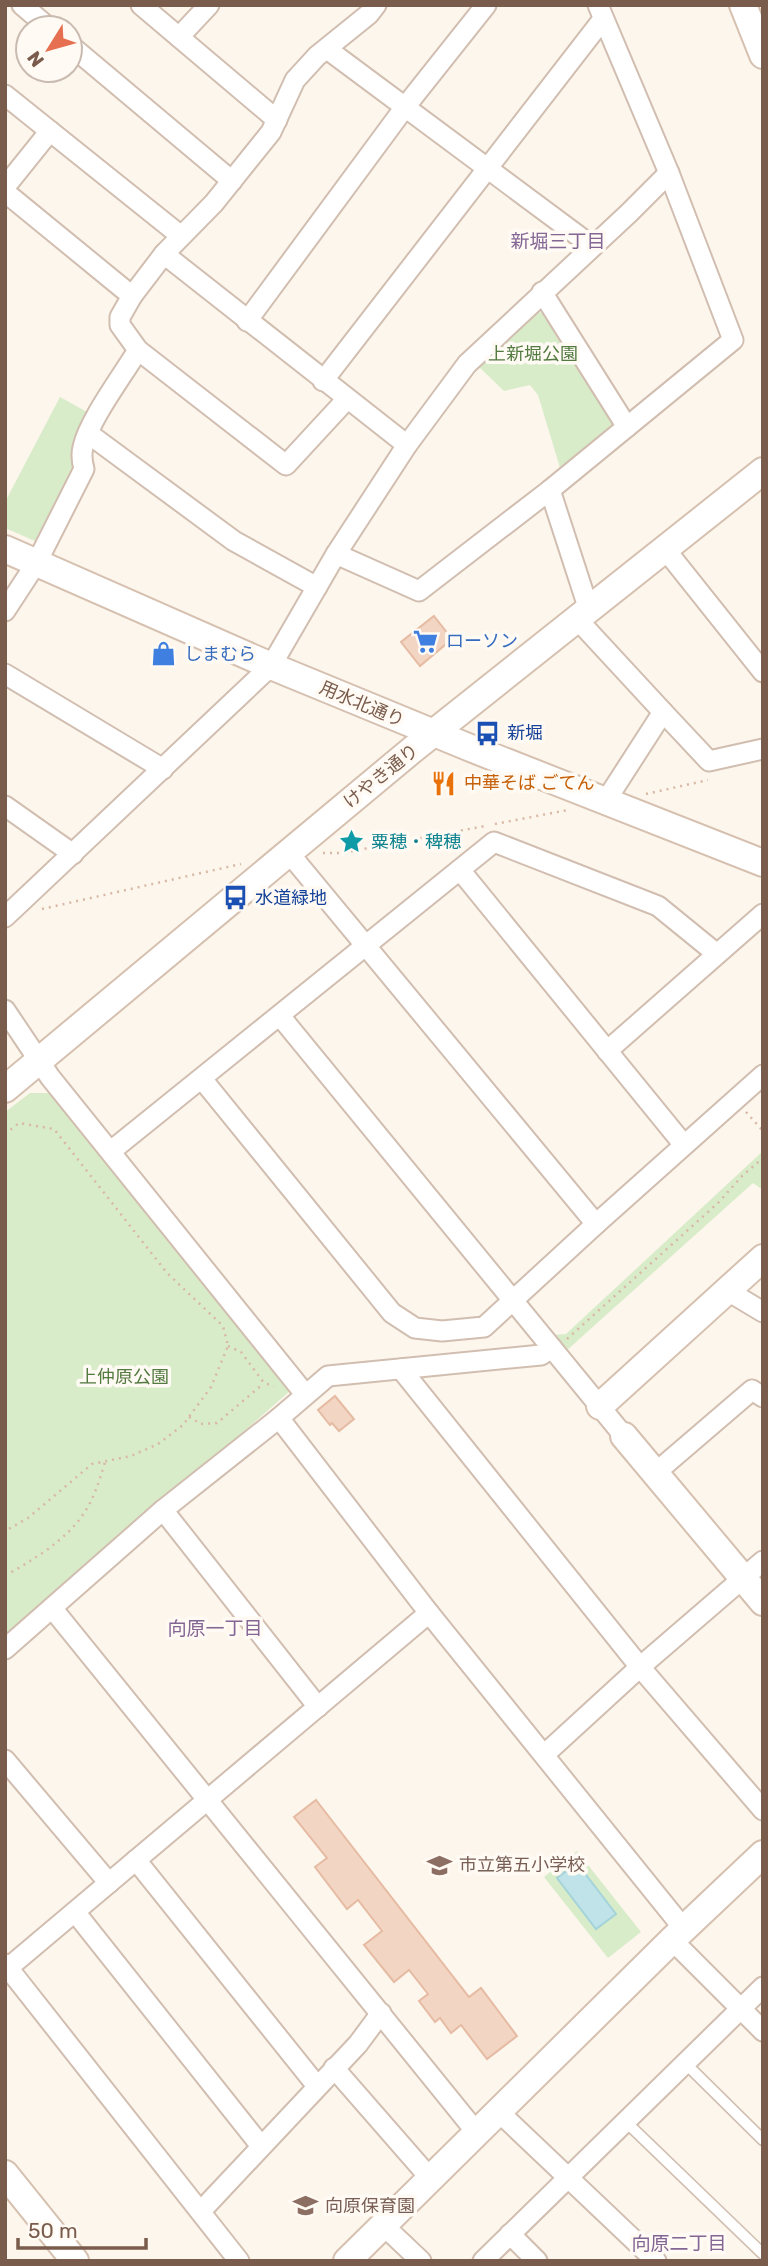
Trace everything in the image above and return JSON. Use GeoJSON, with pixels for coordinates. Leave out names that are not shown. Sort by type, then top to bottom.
{"type":"FeatureCollection","features":[{"type":"Feature","properties":{"kind":"street"},"geometry":{"type":"LineString","coordinates":[[141,5],[277,120]]}},
{"type":"Feature","properties":{"kind":"street"},"geometry":{"type":"LineString","coordinates":[[178,37],[209,5]]}},
{"type":"Feature","properties":{"kind":"street"},"geometry":{"type":"LineString","coordinates":[[346,399],[286,465],[138,350],[120,325],[120,317],[132,296],[164,254],[214,203],[271,132],[295,80],[317,56],[369,14],[376,5]]}},
{"type":"Feature","properties":{"kind":"street"},"geometry":{"type":"LineString","coordinates":[[247,321],[405,107],[486,5]]}},
{"type":"Feature","properties":{"kind":"street"},"geometry":{"type":"LineString","coordinates":[[743,5],[763,55]]}},
{"type":"Feature","properties":{"kind":"street"},"geometry":{"type":"LineString","coordinates":[[323,381],[488,168],[601,12]]}},
{"type":"Feature","properties":{"kind":"street"},"geometry":{"type":"LineString","coordinates":[[336,554],[419,591],[550,490],[733,340],[601,12]]}},
{"type":"Feature","properties":{"kind":"street"},"geometry":{"type":"LineString","coordinates":[[327,49],[592,246]]}},
{"type":"Feature","properties":{"kind":"street"},"geometry":{"type":"LineString","coordinates":[[84,58],[232,181]]}},
{"type":"Feature","properties":{"kind":"street"},"geometry":{"type":"LineString","coordinates":[[5,95],[181,236]]}},
{"type":"Feature","properties":{"kind":"street"},"geometry":{"type":"LineString","coordinates":[[50,131],[5,190],[132,296]]}},
{"type":"Feature","properties":{"kind":"street"},"geometry":{"type":"LineString","coordinates":[[5,917],[271,666],[336,554],[407,445],[467,364],[668,173]]}},
{"type":"Feature","properties":{"kind":"street"},"geometry":{"type":"LineString","coordinates":[[164,254],[407,445]]}},
{"type":"Feature","properties":{"kind":"street"},"geometry":{"type":"LineString","coordinates":[[542,292],[627,426]]}},
{"type":"Feature","properties":{"kind":"street"},"geometry":{"type":"LineString","coordinates":[[5,611],[37,562],[84,469],[83,445],[97,416],[138,350]]}},
{"type":"Feature","properties":{"kind":"street"},"geometry":{"type":"LineString","coordinates":[[89,434],[234,541],[317,587]]}},
{"type":"Feature","properties":{"kind":"street","name":"けやき通り"},"geometry":{"type":"LineString","coordinates":[[5,1089],[434,734],[763,471]]}},
{"type":"Feature","properties":{"kind":"street"},"geometry":{"type":"LineString","coordinates":[[550,490],[583,615],[663,712],[709,761],[763,749]]}},
{"type":"Feature","properties":{"kind":"street","name":"用水北通り"},"geometry":{"type":"LineString","coordinates":[[5,549],[271,666],[434,734],[763,863]]}},
{"type":"Feature","properties":{"kind":"street"},"geometry":{"type":"LineString","coordinates":[[665,549],[763,672]]}},
{"type":"Feature","properties":{"kind":"street"},"geometry":{"type":"LineString","coordinates":[[5,674],[163,769]]}},
{"type":"Feature","properties":{"kind":"street"},"geometry":{"type":"LineString","coordinates":[[605,802],[663,712]]}},
{"type":"Feature","properties":{"kind":"street"},"geometry":{"type":"LineString","coordinates":[[5,806],[73,853]]}},
{"type":"Feature","properties":{"kind":"street"},"geometry":{"type":"LineString","coordinates":[[111,1151],[494,842],[658,906],[717,954]]}},
{"type":"Feature","properties":{"kind":"street"},"geometry":{"type":"LineString","coordinates":[[289,853],[596,1224]]}},
{"type":"Feature","properties":{"kind":"street"},"geometry":{"type":"LineString","coordinates":[[460,870],[684,1145]]}},
{"type":"Feature","properties":{"kind":"street"},"geometry":{"type":"LineString","coordinates":[[607,1051],[763,914]]}},
{"type":"Feature","properties":{"kind":"street"},"geometry":{"type":"LineString","coordinates":[[5,1010],[39,1062],[305,1394]]}},
{"type":"Feature","properties":{"kind":"street"},"geometry":{"type":"LineString","coordinates":[[280,1016],[654,1474],[763,1602]]}},
{"type":"Feature","properties":{"kind":"street"},"geometry":{"type":"LineString","coordinates":[[202,1079],[392,1313],[415,1328],[442,1331],[484,1327],[763,1074]]}},
{"type":"Feature","properties":{"kind":"street"},"geometry":{"type":"LineString","coordinates":[[600,1406],[763,1258]]}},
{"type":"Feature","properties":{"kind":"street"},"geometry":{"type":"LineString","coordinates":[[728,1291],[763,1312]]}},
{"type":"Feature","properties":{"kind":"street"},"geometry":{"type":"LineString","coordinates":[[5,1649],[163,1510],[328,1376],[541,1354],[552,1348]]}},
{"type":"Feature","properties":{"kind":"street"},"geometry":{"type":"LineString","coordinates":[[401,1369],[640,1667],[763,1810]]}},
{"type":"Feature","properties":{"kind":"street"},"geometry":{"type":"LineString","coordinates":[[654,1474],[752,1390],[763,1397]]}},
{"type":"Feature","properties":{"kind":"street"},"geometry":{"type":"LineString","coordinates":[[279,1418],[429,1613],[545,1754],[678,1935],[740,2009],[763,2031]]}},
{"type":"Feature","properties":{"kind":"street"},"geometry":{"type":"LineString","coordinates":[[163,1510],[318,1707]]}},
{"type":"Feature","properties":{"kind":"street"},"geometry":{"type":"LineString","coordinates":[[545,1754],[640,1667],[763,1561]]}},
{"type":"Feature","properties":{"kind":"street"},"geometry":{"type":"LineString","coordinates":[[52,1608],[477,2133]]}},
{"type":"Feature","properties":{"kind":"street"},"geometry":{"type":"LineString","coordinates":[[239,2261],[7,1966],[75,1912],[429,1613]]}},
{"type":"Feature","properties":{"kind":"street"},"geometry":{"type":"LineString","coordinates":[[5,1760],[109,1883]]}},
{"type":"Feature","properties":{"kind":"street"},"geometry":{"type":"LineString","coordinates":[[347,2261],[763,1854]]}},
{"type":"Feature","properties":{"kind":"street"},"geometry":{"type":"LineString","coordinates":[[136,1860],[317,2086]]}},
{"type":"Feature","properties":{"kind":"street"},"geometry":{"type":"LineString","coordinates":[[75,1912],[261,2146]]}},
{"type":"Feature","properties":{"kind":"street"},"geometry":{"type":"LineString","coordinates":[[482,2261],[763,1987]]}},
{"type":"Feature","properties":{"kind":"street"},"geometry":{"type":"LineString","coordinates":[[201,2211],[358,2044],[381,2013]]}},
{"type":"Feature","properties":{"kind":"street"},"geometry":{"type":"LineString","coordinates":[[334,2068],[430,2178]]}},
{"type":"Feature","properties":{"kind":"street"},"geometry":{"type":"LineString","coordinates":[[499,2112],[656,2261]]}},
{"type":"Feature","properties":{"kind":"street"},"geometry":{"type":"LineString","coordinates":[[5,2174],[75,2261]]}},
{"type":"Feature","properties":{"kind":"street"},"geometry":{"type":"LineString","coordinates":[[383,2225],[421,2261]]}},
{"type":"Feature","properties":{"kind":"street"},"geometry":{"type":"LineString","coordinates":[[510,2234],[537,2261]]}},
{"type":"Feature","properties":{"kind":"lane"},"geometry":{"type":"LineString","coordinates":[[685,2063],[763,2140]]}},
{"type":"Feature","properties":{"kind":"lane"},"geometry":{"type":"LineString","coordinates":[[625,2121],[763,2255]]}},
{"type":"Feature","properties":{"kind":"path"},"geometry":{"type":"LineString","coordinates":[[643,794],[718,778]]}},
{"type":"Feature","properties":{"kind":"path"},"geometry":{"type":"LineString","coordinates":[[289,853],[342,853],[605,802]]}},
{"type":"Feature","properties":{"kind":"path"},"geometry":{"type":"LineString","coordinates":[[5,917],[248,862]]}},
{"type":"Feature","properties":{"kind":"path"},"geometry":{"type":"LineString","coordinates":[[735,1099],[763,1131]]}},
{"type":"Feature","properties":{"kind":"path"},"geometry":{"type":"LineString","coordinates":[[5,1134],[19,1123],[54,1129],[167,1273],[223,1326],[228,1346],[211,1387],[183,1425],[158,1444],[131,1456],[92,1464],[28,1518],[5,1531]]}},
{"type":"Feature","properties":{"kind":"path"},"geometry":{"type":"LineString","coordinates":[[552,1348],[575,1332],[719,1202],[741,1176],[763,1158]]}},
{"type":"Feature","properties":{"kind":"path"},"geometry":{"type":"LineString","coordinates":[[189,1417],[201,1424],[217,1423],[264,1382]]}},
{"type":"Feature","properties":{"kind":"path"},"geometry":{"type":"LineString","coordinates":[[5,1575],[19,1569],[76,1526],[96,1493],[105,1462]]}},
{"type":"Feature","properties":{"kind":"green space","name":"上新堀公園"},"geometry":{"type":"Polygon","coordinates":[[[533,311],[542,313],[614,419],[612,430],[561,471],[538,395],[530,385],[504,391],[478,366],[533,311]]]}},
{"type":"Feature","properties":{"kind":"green space"},"geometry":{"type":"Polygon","coordinates":[[[60,397],[87,412],[74,465],[35,541],[5,528],[5,502],[60,397]]]}},
{"type":"Feature","properties":{"kind":"green space","name":"上仲原公園"},"geometry":{"type":"Polygon","coordinates":[[[30,1093],[49,1093],[290,1391],[5,1640],[5,1112],[30,1093]]]}},
{"type":"Feature","properties":{"kind":"green space"},"geometry":{"type":"Polygon","coordinates":[[[763,1151],[763,1190],[753,1183],[566,1351],[553,1335],[566,1334],[763,1151]]]}},
{"type":"Feature","properties":{"kind":"green space"},"geometry":{"type":"Polygon","coordinates":[[[577,1851],[641,1932],[608,1958],[544,1877],[577,1851]]]}},
{"type":"Feature","properties":{"kind":"water"},"geometry":{"type":"Polygon","coordinates":[[[577,1863],[616,1914],[596,1929],[557,1878],[577,1863]]]}},
{"type":"Feature","properties":{"kind":"building","name":"ローソン"},"geometry":{"type":"Polygon","coordinates":[[[434,616],[452,639],[420,666],[401,642],[434,616]]]}},
{"type":"Feature","properties":{"kind":"building"},"geometry":{"type":"Polygon","coordinates":[[[335,1396],[354,1419],[339,1431],[332,1423],[330,1425],[318,1410],[335,1396]]]}},
{"type":"Feature","properties":{"kind":"building"},"geometry":{"type":"Polygon","coordinates":[[[316,1800],[469,1997],[481,1988],[517,2036],[487,2059],[461,2025],[451,2033],[440,2018],[435,2022],[419,2001],[428,1994],[409,1970],[394,1982],[364,1945],[382,1931],[358,1900],[347,1909],[315,1867],[327,1858],[294,1817],[316,1800]]]}},
{"type":"Feature","properties":{"kind":"place","name":"ローソン"},"geometry":{"type":"Point","coordinates":[426,641]}},
{"type":"Feature","properties":{"kind":"place","name":"しまむら"},"geometry":{"type":"Point","coordinates":[164,654]}},
{"type":"Feature","properties":{"kind":"place","name":"新堀"},"geometry":{"type":"Point","coordinates":[487,733]}},
{"type":"Feature","properties":{"kind":"place","name":"中華そば ごてん"},"geometry":{"type":"Point","coordinates":[444,783]}},
{"type":"Feature","properties":{"kind":"place","name":"粟穂・稗穂"},"geometry":{"type":"Point","coordinates":[351,842]}},
{"type":"Feature","properties":{"kind":"place","name":"水道緑地"},"geometry":{"type":"Point","coordinates":[235,898]}},
{"type":"Feature","properties":{"kind":"place","name":"市立第五小学校"},"geometry":{"type":"Point","coordinates":[439,1865]}},
{"type":"Feature","properties":{"kind":"place","name":"向原保育園"},"geometry":{"type":"Point","coordinates":[305,2206]}},
{"type":"Feature","properties":{"kind":"district","name":"新堀三丁目"},"geometry":{"type":"Point","coordinates":[558,241]}},
{"type":"Feature","properties":{"kind":"district","name":"向原一丁目"},"geometry":{"type":"Point","coordinates":[215,1628]}},
{"type":"Feature","properties":{"kind":"district","name":"向原二丁目"},"geometry":{"type":"Point","coordinates":[679,2243]}}]}
